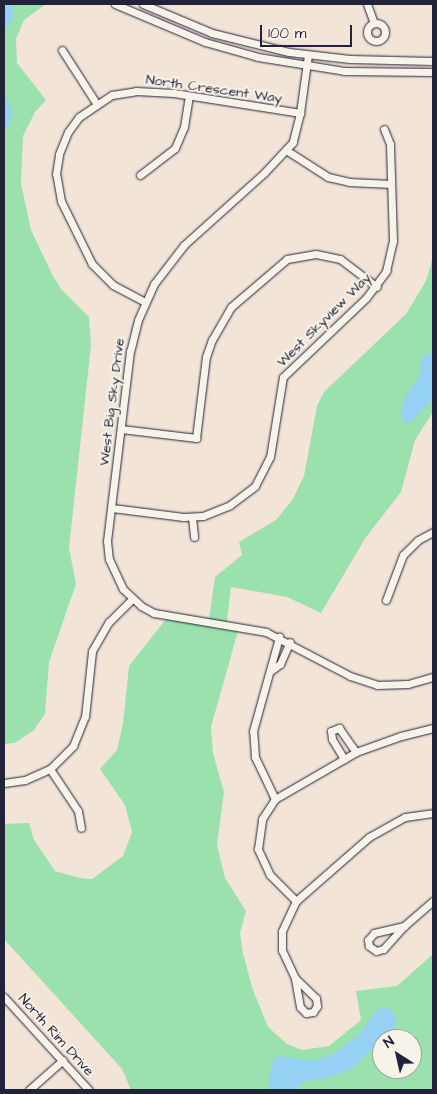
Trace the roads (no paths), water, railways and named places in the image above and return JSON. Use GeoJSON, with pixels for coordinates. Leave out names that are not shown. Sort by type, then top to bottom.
{"type":"FeatureCollection","features":[{"type":"Feature","properties":{"kind":"street"},"geometry":{"type":"LineString","coordinates":[[115,4],[205,42],[258,57],[306,66],[359,72],[433,72]]}},
{"type":"Feature","properties":{"kind":"street"},"geometry":{"type":"LineString","coordinates":[[144,4],[212,32],[308,55],[433,61]]}},
{"type":"Feature","properties":{"kind":"street"},"geometry":{"type":"LineString","coordinates":[[367,4],[374,23]]}},
{"type":"Feature","properties":{"kind":"street"},"geometry":{"type":"LineString","coordinates":[[62,50],[96,103]]}},
{"type":"Feature","properties":{"kind":"street","name":"West Big Sky Drive"},"geometry":{"type":"LineString","coordinates":[[132,599],[118,580],[109,559],[107,541],[130,351],[145,302],[154,284],[184,245],[286,150],[297,130],[308,55]]}},
{"type":"Feature","properties":{"kind":"street","name":"North Crescent Way"},"geometry":{"type":"LineString","coordinates":[[145,302],[113,285],[92,264],[57,187],[59,154],[79,117],[96,103],[112,94],[128,91],[189,96],[300,113]]}},
{"type":"Feature","properties":{"kind":"street"},"geometry":{"type":"LineString","coordinates":[[140,175],[175,148],[184,127],[189,96]]}},
{"type":"Feature","properties":{"kind":"street","name":"West Skyview Way"},"geometry":{"type":"LineString","coordinates":[[112,508],[192,517],[219,511],[242,498],[255,486],[270,457],[284,377],[377,287],[391,255],[390,144],[384,129]]}},
{"type":"Feature","properties":{"kind":"street"},"geometry":{"type":"LineString","coordinates":[[286,150],[334,179],[360,184],[390,184]]}},
{"type":"Feature","properties":{"kind":"street"},"geometry":{"type":"LineString","coordinates":[[121,429],[196,438],[206,357],[212,340],[231,307],[287,259],[316,254],[340,259],[377,287]]}},
{"type":"Feature","properties":{"kind":"street"},"geometry":{"type":"LineString","coordinates":[[192,517],[194,537]]}},
{"type":"Feature","properties":{"kind":"street"},"geometry":{"type":"LineString","coordinates":[[386,600],[403,555],[418,540],[433,532]]}},
{"type":"Feature","properties":{"kind":"street"},"geometry":{"type":"LineString","coordinates":[[4,783],[25,780],[50,769],[73,746],[82,729],[88,667],[96,641],[109,622],[132,599],[154,613],[168,618],[279,637],[350,676],[377,686],[408,684],[433,677]]}},
{"type":"Feature","properties":{"kind":"street"},"geometry":{"type":"LineString","coordinates":[[272,670],[270,661],[279,637]]}},
{"type":"Feature","properties":{"kind":"street"},"geometry":{"type":"LineString","coordinates":[[275,799],[259,768],[253,741],[256,712],[272,670],[280,664],[290,642]]}},
{"type":"Feature","properties":{"kind":"street"},"geometry":{"type":"LineString","coordinates":[[344,760],[332,738],[331,731],[339,728],[356,752]]}},
{"type":"Feature","properties":{"kind":"street"},"geometry":{"type":"LineString","coordinates":[[296,901],[270,875],[258,849],[262,819],[275,799],[356,752],[401,736],[433,728]]}},
{"type":"Feature","properties":{"kind":"street"},"geometry":{"type":"LineString","coordinates":[[50,769],[78,810],[82,828]]}},
{"type":"Feature","properties":{"kind":"street"},"geometry":{"type":"LineString","coordinates":[[295,978],[316,998],[318,1006],[313,1012],[306,1013],[300,1007],[295,978],[282,950],[282,930],[296,901],[369,836],[405,817],[433,813]]}},
{"type":"Feature","properties":{"kind":"street"},"geometry":{"type":"LineString","coordinates":[[404,926],[374,933],[368,940],[369,946],[376,951],[383,949],[404,926],[433,901]]}},
{"type":"Feature","properties":{"kind":"street","name":"North Rim Drive"},"geometry":{"type":"LineString","coordinates":[[4,996],[89,1090]]}},
{"type":"Feature","properties":{"kind":"street"},"geometry":{"type":"LineString","coordinates":[[29,1090],[63,1060]]}},
{"type":"Feature","properties":{"kind":"water"},"geometry":{"type":"Polygon","coordinates":[[[4,4],[12,4],[13,17],[4,32],[4,4]]]}},
{"type":"Feature","properties":{"kind":"water"},"geometry":{"type":"Polygon","coordinates":[[[4,92],[12,113],[9,126],[4,129],[4,92]]]}},
{"type":"Feature","properties":{"kind":"water"},"geometry":{"type":"Polygon","coordinates":[[[433,352],[433,399],[410,423],[404,423],[401,412],[404,399],[420,376],[421,358],[433,352]]]}},
{"type":"Feature","properties":{"kind":"water"},"geometry":{"type":"Polygon","coordinates":[[[384,1006],[394,1013],[396,1025],[392,1029],[372,1029],[372,1049],[353,1068],[331,1077],[306,1081],[293,1090],[268,1090],[272,1062],[279,1056],[312,1061],[332,1055],[359,1035],[376,1011],[384,1006]]]}}]}
